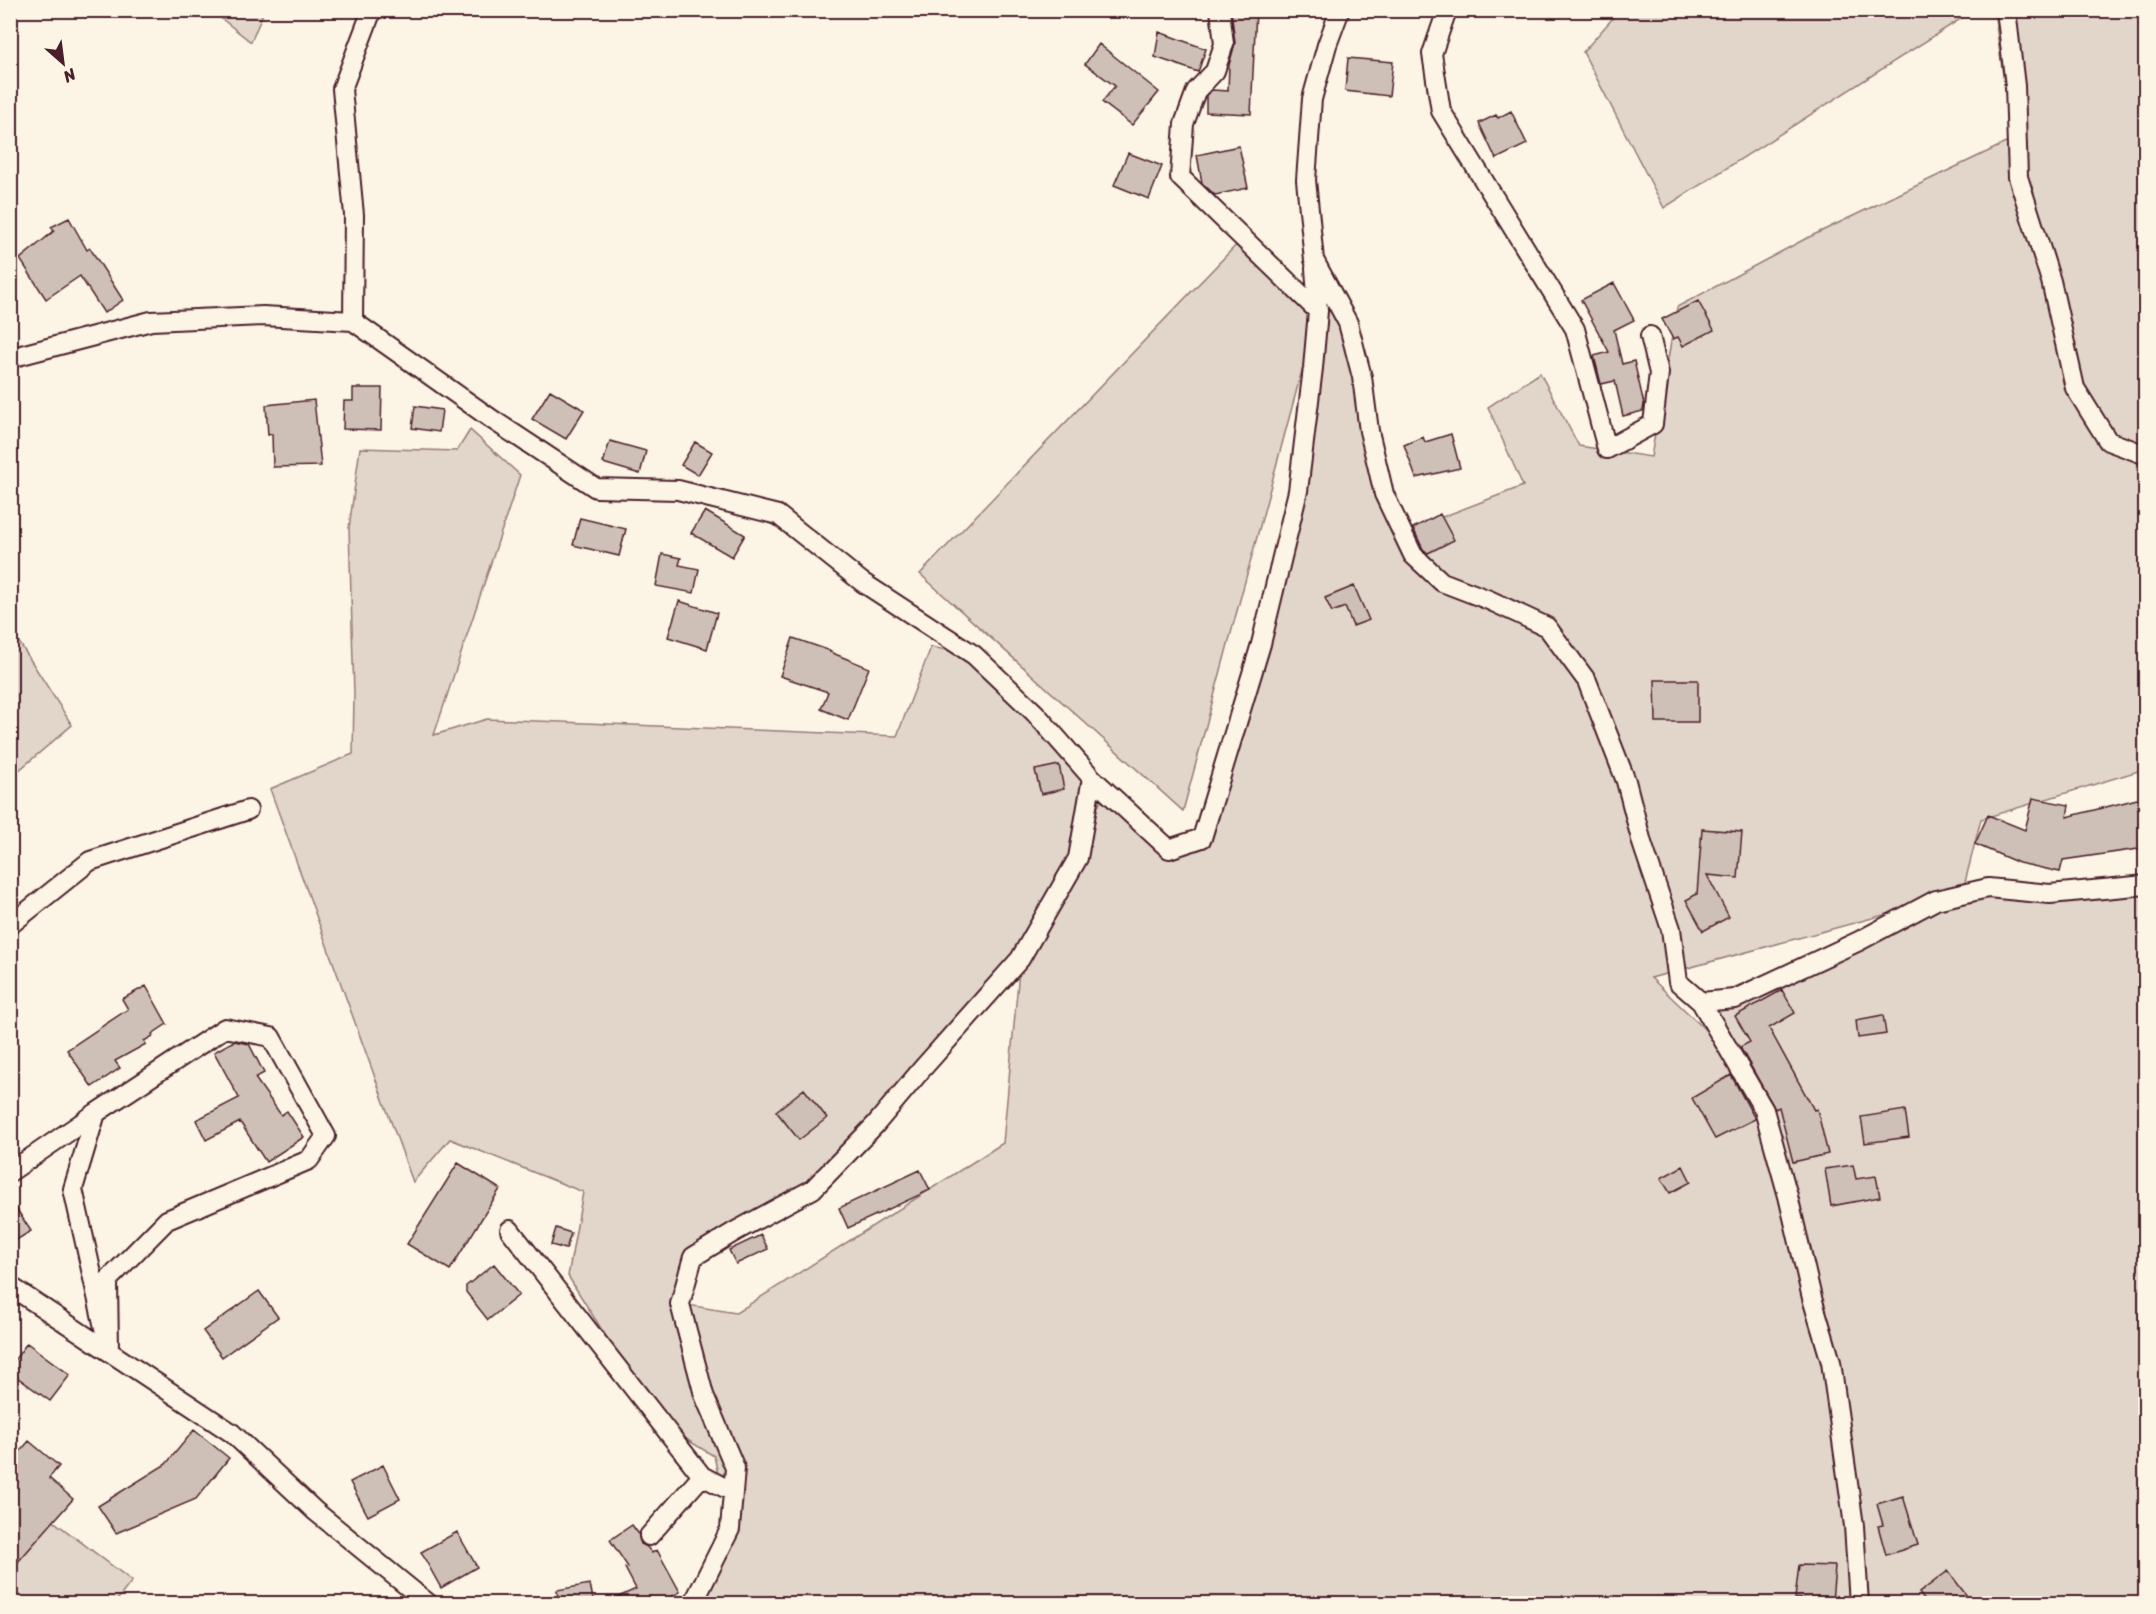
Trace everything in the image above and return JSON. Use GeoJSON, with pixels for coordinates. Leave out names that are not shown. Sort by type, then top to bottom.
{"type":"FeatureCollection","features":[{"type":"Feature","properties":{"kind":"street"},"geometry":{"type":"LineString","coordinates":[[353,321],[354,215],[342,89],[372,10]]}},
{"type":"Feature","properties":{"kind":"street"},"geometry":{"type":"LineString","coordinates":[[1220,10],[1224,44],[1215,71],[1196,91],[1184,124],[1180,177],[1318,311]]}},
{"type":"Feature","properties":{"kind":"street"},"geometry":{"type":"LineString","coordinates":[[10,358],[151,321],[263,316],[353,321],[493,420],[596,488],[678,490],[778,515],[862,582],[974,655],[1035,713],[1092,778],[1169,849],[1202,838],[1261,644],[1298,491],[1318,311],[1306,180],[1312,99],[1327,45],[1340,10]]}},
{"type":"Feature","properties":{"kind":"street"},"geometry":{"type":"LineString","coordinates":[[1447,10],[1432,54],[1441,111],[1575,329],[1608,449],[1653,424],[1659,374],[1650,336]]}},
{"type":"Feature","properties":{"kind":"street"},"geometry":{"type":"LineString","coordinates":[[2006,10],[2015,86],[2018,177],[2051,281],[2075,388],[2108,441],[2145,455]]}},
{"type":"Feature","properties":{"kind":"street"},"geometry":{"type":"LineString","coordinates":[[1314,260],[1348,322],[1362,377],[1369,431],[1384,494],[1413,555],[1442,582],[1489,600],[1547,627],[1587,681],[1626,781],[1642,843],[1671,929],[1678,982],[1701,1002],[1764,1110],[1788,1196],[1812,1298],[1831,1362],[1854,1526],[1859,1604]]}},
{"type":"Feature","properties":{"kind":"street"},"geometry":{"type":"LineString","coordinates":[[693,1604],[730,1529],[735,1468],[704,1395],[680,1304],[693,1257],[813,1189],[875,1125],[1020,960],[1078,858],[1092,778]]}},
{"type":"Feature","properties":{"kind":"street"},"geometry":{"type":"LineString","coordinates":[[10,925],[90,861],[248,810]]}},
{"type":"Feature","properties":{"kind":"street"},"geometry":{"type":"LineString","coordinates":[[1701,1002],[1735,999],[1859,941],[1936,900],[1988,888],[2050,894],[2145,885]]}},
{"type":"Feature","properties":{"kind":"street"},"geometry":{"type":"LineString","coordinates":[[10,1172],[225,1028],[271,1037],[326,1136],[309,1160],[167,1220],[108,1280],[109,1350]]}},
{"type":"Feature","properties":{"kind":"street"},"geometry":{"type":"LineString","coordinates":[[96,1113],[73,1189],[109,1350]]}},
{"type":"Feature","properties":{"kind":"street"},"geometry":{"type":"LineString","coordinates":[[510,1230],[702,1476],[733,1492]]}},
{"type":"Feature","properties":{"kind":"street"},"geometry":{"type":"LineString","coordinates":[[10,1286],[232,1432],[315,1511],[429,1604]]}},
{"type":"Feature","properties":{"kind":"street"},"geometry":{"type":"LineString","coordinates":[[650,1536],[702,1476]]}},
{"type":"Feature","properties":{"kind":"shaded area"},"geometry":{"type":"Polygon","coordinates":[[[212,11],[264,11],[251,42],[212,11]]]}},
{"type":"Feature","properties":{"kind":"shaded area"},"geometry":{"type":"Polygon","coordinates":[[[1619,11],[1973,11],[1664,208],[1583,52],[1619,11]]]}},
{"type":"Feature","properties":{"kind":"shaded area"},"geometry":{"type":"Polygon","coordinates":[[[1994,11],[2145,11],[2145,769],[1981,819],[1962,894],[2145,889],[2145,1603],[692,1603],[730,1529],[714,1456],[661,1424],[568,1276],[583,1192],[450,1139],[413,1182],[270,789],[353,754],[354,694],[349,528],[360,448],[457,451],[470,430],[520,475],[434,735],[487,719],[897,736],[931,647],[974,655],[1092,778],[1082,838],[1106,791],[1169,849],[1202,838],[1277,580],[1329,288],[1403,532],[1523,486],[1488,407],[1540,373],[1579,446],[1651,457],[1677,307],[1805,239],[2012,140],[1994,11]],[[1924,904],[1651,978],[1713,1037],[1701,1002],[1924,904]],[[1020,960],[813,1189],[693,1257],[681,1304],[736,1313],[1003,1143],[1020,960]]]}},
{"type":"Feature","properties":{"kind":"shaded area"},"geometry":{"type":"Polygon","coordinates":[[[1242,239],[1318,311],[1183,811],[920,574],[1242,239]]]}},
{"type":"Feature","properties":{"kind":"shaded area"},"geometry":{"type":"Polygon","coordinates":[[[10,628],[72,725],[11,777],[10,777],[10,628]]]}},
{"type":"Feature","properties":{"kind":"shaded area"},"geometry":{"type":"Polygon","coordinates":[[[10,1488],[132,1581],[115,1603],[11,1603],[10,1488]]]}},
{"type":"Feature","properties":{"kind":"building"},"geometry":{"type":"Polygon","coordinates":[[[1231,10],[1256,10],[1251,114],[1206,112],[1206,96],[1212,90],[1228,91],[1229,65],[1235,43],[1231,10]]]}},
{"type":"Feature","properties":{"kind":"building"},"geometry":{"type":"Polygon","coordinates":[[[1159,32],[1206,49],[1198,72],[1155,57],[1159,32]]]}},
{"type":"Feature","properties":{"kind":"building"},"geometry":{"type":"Polygon","coordinates":[[[1099,44],[1159,92],[1132,125],[1102,102],[1115,86],[1085,64],[1099,44]]]}},
{"type":"Feature","properties":{"kind":"building"},"geometry":{"type":"Polygon","coordinates":[[[1348,58],[1393,62],[1389,96],[1345,91],[1348,58]]]}},
{"type":"Feature","properties":{"kind":"building"},"geometry":{"type":"Polygon","coordinates":[[[1511,111],[1527,144],[1496,159],[1479,123],[1496,115],[1498,118],[1511,111]]]}},
{"type":"Feature","properties":{"kind":"building"},"geometry":{"type":"Polygon","coordinates":[[[1239,146],[1248,188],[1215,195],[1202,183],[1197,155],[1239,146]]]}},
{"type":"Feature","properties":{"kind":"building"},"geometry":{"type":"Polygon","coordinates":[[[1128,153],[1162,166],[1149,199],[1114,185],[1128,153]]]}},
{"type":"Feature","properties":{"kind":"building"},"geometry":{"type":"Polygon","coordinates":[[[69,218],[87,250],[90,248],[123,300],[104,313],[80,276],[46,299],[20,259],[54,231],[51,227],[69,218]]]}},
{"type":"Feature","properties":{"kind":"building"},"geometry":{"type":"Polygon","coordinates":[[[1614,283],[1634,320],[1614,330],[1622,364],[1634,361],[1644,404],[1643,411],[1623,416],[1615,381],[1601,384],[1594,356],[1609,352],[1581,300],[1614,283]]]}},
{"type":"Feature","properties":{"kind":"building"},"geometry":{"type":"Polygon","coordinates":[[[1698,301],[1714,330],[1683,346],[1678,337],[1673,339],[1662,319],[1698,301]]]}},
{"type":"Feature","properties":{"kind":"building"},"geometry":{"type":"Polygon","coordinates":[[[353,388],[382,388],[381,430],[343,429],[344,401],[353,401],[353,388]]]}},
{"type":"Feature","properties":{"kind":"building"},"geometry":{"type":"Polygon","coordinates":[[[550,390],[584,410],[566,439],[532,419],[550,390]]]}},
{"type":"Feature","properties":{"kind":"building"},"geometry":{"type":"Polygon","coordinates":[[[314,400],[321,466],[273,467],[272,434],[268,435],[266,405],[314,400]]]}},
{"type":"Feature","properties":{"kind":"building"},"geometry":{"type":"Polygon","coordinates":[[[415,406],[442,410],[439,432],[412,428],[415,406]]]}},
{"type":"Feature","properties":{"kind":"building"},"geometry":{"type":"Polygon","coordinates":[[[1451,434],[1460,468],[1416,478],[1404,445],[1423,437],[1425,442],[1451,434]]]}},
{"type":"Feature","properties":{"kind":"building"},"geometry":{"type":"Polygon","coordinates":[[[610,441],[646,451],[640,474],[603,463],[610,441]]]}},
{"type":"Feature","properties":{"kind":"building"},"geometry":{"type":"Polygon","coordinates":[[[695,442],[712,452],[698,475],[681,465],[695,442]]]}},
{"type":"Feature","properties":{"kind":"building"},"geometry":{"type":"Polygon","coordinates":[[[705,511],[745,535],[732,557],[691,533],[705,511]]]}},
{"type":"Feature","properties":{"kind":"building"},"geometry":{"type":"Polygon","coordinates":[[[1440,514],[1454,540],[1428,553],[1423,549],[1413,528],[1440,514]]]}},
{"type":"Feature","properties":{"kind":"building"},"geometry":{"type":"Polygon","coordinates":[[[580,518],[626,529],[619,556],[573,545],[580,518]]]}},
{"type":"Feature","properties":{"kind":"building"},"geometry":{"type":"Polygon","coordinates":[[[662,554],[681,558],[679,565],[699,569],[694,593],[656,586],[662,554]]]}},
{"type":"Feature","properties":{"kind":"building"},"geometry":{"type":"Polygon","coordinates":[[[1354,586],[1369,620],[1353,626],[1345,607],[1332,612],[1325,598],[1354,586]]]}},
{"type":"Feature","properties":{"kind":"building"},"geometry":{"type":"Polygon","coordinates":[[[679,601],[717,613],[707,649],[668,637],[679,601]]]}},
{"type":"Feature","properties":{"kind":"building"},"geometry":{"type":"Polygon","coordinates":[[[793,638],[831,651],[869,668],[848,720],[821,709],[828,692],[780,676],[793,638]]]}},
{"type":"Feature","properties":{"kind":"building"},"geometry":{"type":"Polygon","coordinates":[[[1655,680],[1698,680],[1698,722],[1656,722],[1655,680]]]}},
{"type":"Feature","properties":{"kind":"building"},"geometry":{"type":"Polygon","coordinates":[[[1059,765],[1064,789],[1041,794],[1035,770],[1059,765]]]}},
{"type":"Feature","properties":{"kind":"building"},"geometry":{"type":"Polygon","coordinates":[[[2145,797],[2145,848],[2063,860],[2060,872],[2019,863],[1975,844],[1988,815],[2025,830],[2033,798],[2069,805],[2067,817],[2145,797]]]}},
{"type":"Feature","properties":{"kind":"building"},"geometry":{"type":"Polygon","coordinates":[[[1702,829],[1742,832],[1738,878],[1707,875],[1729,917],[1703,931],[1686,900],[1697,894],[1702,829]]]}},
{"type":"Feature","properties":{"kind":"building"},"geometry":{"type":"Polygon","coordinates":[[[146,986],[167,1024],[144,1041],[146,1044],[115,1061],[120,1068],[92,1087],[67,1050],[128,1009],[122,999],[146,986]]]}},
{"type":"Feature","properties":{"kind":"building"},"geometry":{"type":"Polygon","coordinates":[[[1782,990],[1795,1013],[1769,1028],[1814,1110],[1817,1109],[1828,1154],[1793,1162],[1779,1107],[1775,1109],[1740,1047],[1750,1042],[1735,1016],[1782,990]]]}},
{"type":"Feature","properties":{"kind":"building"},"geometry":{"type":"Polygon","coordinates":[[[1883,1015],[1886,1034],[1858,1038],[1856,1020],[1883,1015]]]}},
{"type":"Feature","properties":{"kind":"building"},"geometry":{"type":"Polygon","coordinates":[[[234,1041],[249,1044],[264,1073],[255,1078],[281,1115],[287,1111],[304,1137],[266,1162],[240,1122],[206,1140],[196,1120],[239,1098],[214,1052],[234,1041]]]}},
{"type":"Feature","properties":{"kind":"building"},"geometry":{"type":"Polygon","coordinates":[[[1731,1075],[1755,1119],[1715,1139],[1692,1098],[1731,1075]]]}},
{"type":"Feature","properties":{"kind":"building"},"geometry":{"type":"Polygon","coordinates":[[[804,1089],[827,1118],[799,1140],[776,1111],[804,1089]]]}},
{"type":"Feature","properties":{"kind":"building"},"geometry":{"type":"Polygon","coordinates":[[[1905,1110],[1909,1137],[1865,1143],[1861,1117],[1905,1110]]]}},
{"type":"Feature","properties":{"kind":"building"},"geometry":{"type":"Polygon","coordinates":[[[458,1163],[500,1189],[450,1270],[407,1244],[458,1163]]]}},
{"type":"Feature","properties":{"kind":"building"},"geometry":{"type":"Polygon","coordinates":[[[1853,1165],[1856,1179],[1876,1176],[1880,1197],[1831,1206],[1825,1169],[1853,1165]]]}},
{"type":"Feature","properties":{"kind":"building"},"geometry":{"type":"Polygon","coordinates":[[[1683,1166],[1691,1182],[1670,1193],[1661,1178],[1683,1166]]]}},
{"type":"Feature","properties":{"kind":"building"},"geometry":{"type":"Polygon","coordinates":[[[920,1170],[930,1190],[848,1228],[839,1208],[920,1170]]]}},
{"type":"Feature","properties":{"kind":"building"},"geometry":{"type":"Polygon","coordinates":[[[10,1199],[31,1231],[10,1244],[10,1199]]]}},
{"type":"Feature","properties":{"kind":"building"},"geometry":{"type":"Polygon","coordinates":[[[556,1228],[571,1233],[566,1249],[551,1245],[556,1228]]]}},
{"type":"Feature","properties":{"kind":"building"},"geometry":{"type":"Polygon","coordinates":[[[761,1235],[768,1249],[736,1264],[729,1250],[761,1235]]]}},
{"type":"Feature","properties":{"kind":"building"},"geometry":{"type":"Polygon","coordinates":[[[494,1264],[519,1295],[488,1320],[466,1292],[466,1286],[494,1264]]]}},
{"type":"Feature","properties":{"kind":"building"},"geometry":{"type":"Polygon","coordinates":[[[259,1291],[278,1317],[222,1357],[203,1331],[259,1291]]]}},
{"type":"Feature","properties":{"kind":"building"},"geometry":{"type":"Polygon","coordinates":[[[27,1343],[70,1375],[50,1401],[10,1372],[10,1366],[27,1343]]]}},
{"type":"Feature","properties":{"kind":"building"},"geometry":{"type":"Polygon","coordinates":[[[194,1430],[229,1458],[196,1499],[116,1533],[98,1506],[166,1464],[194,1430]]]}},
{"type":"Feature","properties":{"kind":"building"},"geometry":{"type":"Polygon","coordinates":[[[29,1441],[59,1466],[49,1478],[73,1499],[10,1571],[10,1463],[29,1441]]]}},
{"type":"Feature","properties":{"kind":"building"},"geometry":{"type":"Polygon","coordinates":[[[383,1465],[400,1499],[368,1516],[350,1482],[383,1465]]]}},
{"type":"Feature","properties":{"kind":"building"},"geometry":{"type":"Polygon","coordinates":[[[1903,1496],[1918,1545],[1886,1555],[1878,1526],[1883,1525],[1877,1504],[1903,1496]]]}},
{"type":"Feature","properties":{"kind":"building"},"geometry":{"type":"Polygon","coordinates":[[[632,1525],[638,1533],[641,1544],[652,1553],[657,1550],[680,1592],[658,1604],[603,1604],[636,1589],[625,1568],[628,1567],[610,1540],[632,1525]]]}},
{"type":"Feature","properties":{"kind":"building"},"geometry":{"type":"Polygon","coordinates":[[[457,1532],[477,1567],[441,1588],[421,1552],[457,1532]]]}},
{"type":"Feature","properties":{"kind":"building"},"geometry":{"type":"Polygon","coordinates":[[[1799,1565],[1835,1566],[1832,1602],[1795,1598],[1799,1565]]]}},
{"type":"Feature","properties":{"kind":"building"},"geometry":{"type":"Polygon","coordinates":[[[1948,1571],[1973,1604],[1927,1604],[1919,1593],[1948,1571]]]}},
{"type":"Feature","properties":{"kind":"building"},"geometry":{"type":"Polygon","coordinates":[[[590,1584],[594,1604],[559,1604],[557,1590],[590,1584]]]}}]}
